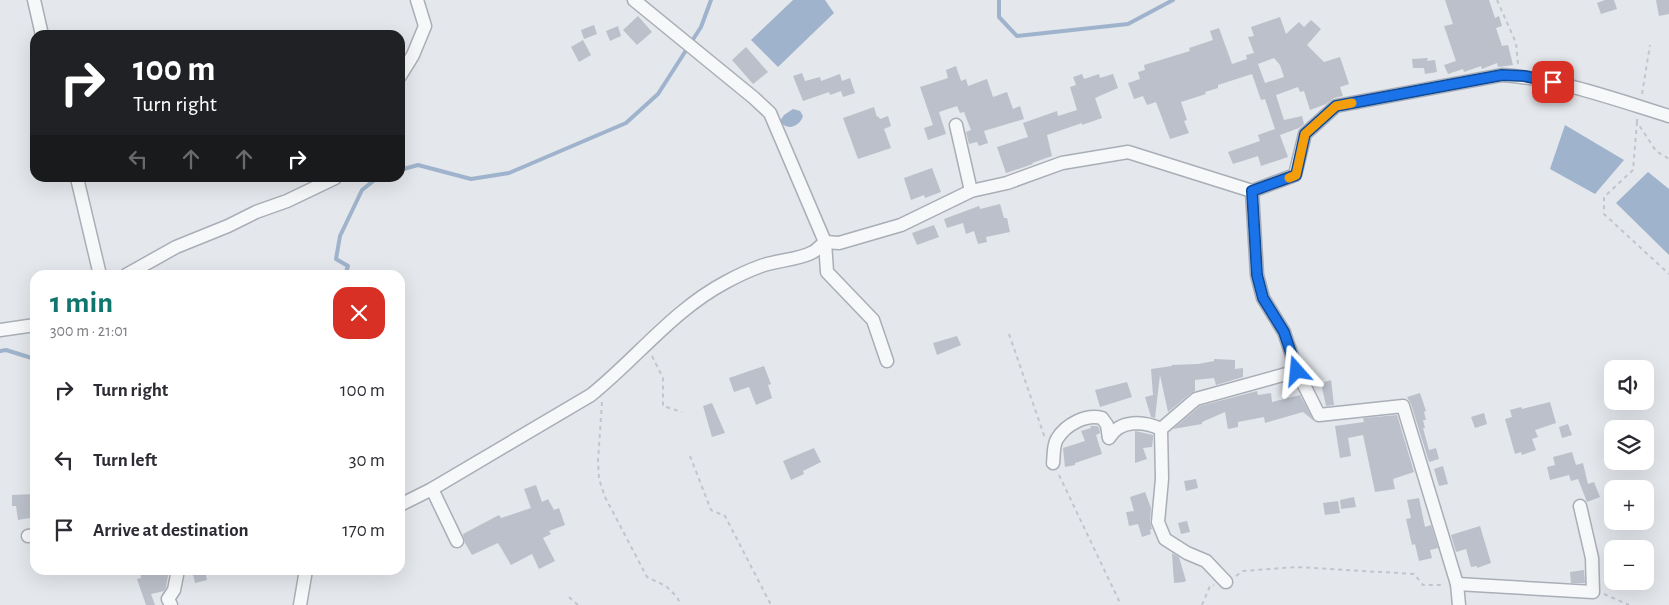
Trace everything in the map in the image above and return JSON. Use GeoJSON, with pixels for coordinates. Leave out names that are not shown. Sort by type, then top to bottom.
{"type":"FeatureCollection","features":[{"type":"Feature","properties":{"kind":"street"},"geometry":{"type":"LineString","coordinates":[[34,0],[41,30]]}},
{"type":"Feature","properties":{"kind":"street"},"geometry":{"type":"LineString","coordinates":[[405,68],[413,55],[425,26],[418,0]]}},
{"type":"Feature","properties":{"kind":"street"},"geometry":{"type":"LineString","coordinates":[[634,0],[770,113],[825,242],[827,272],[873,320],[887,361]]}},
{"type":"Feature","properties":{"kind":"street"},"geometry":{"type":"LineString","coordinates":[[405,503],[591,395],[692,303],[727,282],[762,266],[813,252],[825,242],[839,243],[900,225],[971,191],[1007,183],[1062,163],[1128,152],[1252,191],[1296,175],[1305,134],[1336,106],[1502,75],[1520,76],[1568,85],[1669,116]]}},
{"type":"Feature","properties":{"kind":"street"},"geometry":{"type":"LineString","coordinates":[[956,125],[971,191]]}},
{"type":"Feature","properties":{"kind":"street"},"geometry":{"type":"LineString","coordinates":[[78,182],[99,270]]}},
{"type":"Feature","properties":{"kind":"street"},"geometry":{"type":"LineString","coordinates":[[135,270],[176,247],[327,182]]}},
{"type":"Feature","properties":{"kind":"street"},"geometry":{"type":"LineString","coordinates":[[1252,191],[1257,275],[1263,298],[1284,332],[1297,371],[1318,415],[1402,406],[1457,584],[1460,605]]}},
{"type":"Feature","properties":{"kind":"street"},"geometry":{"type":"LineString","coordinates":[[0,330],[30,326]]}},
{"type":"Feature","properties":{"kind":"street"},"geometry":{"type":"LineString","coordinates":[[1161,429],[1196,399],[1297,371]]}},
{"type":"Feature","properties":{"kind":"street"},"geometry":{"type":"LineString","coordinates":[[1053,463],[1055,440],[1076,422],[1092,415],[1102,418],[1107,425],[1109,438],[1117,428],[1132,423],[1150,424],[1161,429]]}},
{"type":"Feature","properties":{"kind":"street"},"geometry":{"type":"LineString","coordinates":[[1161,429],[1162,479],[1158,522],[1165,539],[1187,553],[1206,561],[1226,582]]}},
{"type":"Feature","properties":{"kind":"street"},"geometry":{"type":"LineString","coordinates":[[432,489],[457,541]]}},
{"type":"Feature","properties":{"kind":"street"},"geometry":{"type":"LineString","coordinates":[[1457,584],[1593,592],[1592,558],[1580,506]]}},
{"type":"Feature","properties":{"kind":"street"},"geometry":{"type":"LineString","coordinates":[[171,605],[168,599],[174,590],[177,575]]}},
{"type":"Feature","properties":{"kind":"street"},"geometry":{"type":"LineString","coordinates":[[300,605],[305,575]]}},
{"type":"Feature","properties":{"kind":"path"},"geometry":{"type":"LineString","coordinates":[[1497,0],[1516,42],[1520,76]]}},
{"type":"Feature","properties":{"kind":"path"},"geometry":{"type":"LineString","coordinates":[[1637,122],[1633,170],[1604,197],[1604,214],[1669,274]]}},
{"type":"Feature","properties":{"kind":"path"},"geometry":{"type":"LineString","coordinates":[[646,346],[663,378],[663,406],[682,412]]}},
{"type":"Feature","properties":{"kind":"path"},"geometry":{"type":"LineString","coordinates":[[603,386],[598,461],[599,479],[606,497],[647,577],[666,586],[677,597],[681,605]]}},
{"type":"Feature","properties":{"kind":"path"},"geometry":{"type":"LineString","coordinates":[[690,456],[711,510],[725,516],[771,605]]}},
{"type":"Feature","properties":{"kind":"path"},"geometry":{"type":"LineString","coordinates":[[1202,605],[1210,586],[1226,582],[1243,572],[1296,567],[1414,574],[1423,586],[1457,584]]}},
{"type":"Feature","properties":{"kind":"path"},"geometry":{"type":"LineString","coordinates":[[1593,592],[1601,593],[1629,605]]}},
{"type":"Feature","properties":{"kind":"path"},"geometry":{"type":"LineString","coordinates":[[569,597],[578,605]]}},
{"type":"Feature","properties":{"kind":"water"},"geometry":{"type":"Polygon","coordinates":[[[793,0],[825,0],[834,13],[778,67],[751,40],[793,0]]]}},
{"type":"Feature","properties":{"kind":"water"},"geometry":{"type":"Polygon","coordinates":[[[793,109],[800,111],[803,116],[796,125],[786,126],[780,121],[784,115],[793,109]]]}},
{"type":"Feature","properties":{"kind":"water"},"geometry":{"type":"Polygon","coordinates":[[[1565,125],[1624,160],[1595,194],[1550,169],[1565,125]]]}},
{"type":"Feature","properties":{"kind":"water"},"geometry":{"type":"Polygon","coordinates":[[[1648,172],[1669,189],[1669,255],[1616,203],[1648,172]]]}},
{"type":"Feature","properties":{"kind":"building"},"geometry":{"type":"Polygon","coordinates":[[[1445,0],[1489,0],[1495,18],[1499,16],[1502,26],[1496,28],[1502,46],[1508,45],[1513,65],[1498,67],[1497,63],[1482,69],[1481,66],[1464,72],[1463,69],[1448,74],[1444,65],[1456,61],[1444,26],[1453,24],[1445,0]]]}},
{"type":"Feature","properties":{"kind":"building"},"geometry":{"type":"Polygon","coordinates":[[[1605,0],[1614,0],[1617,9],[1601,14],[1597,3],[1605,0]]]}},
{"type":"Feature","properties":{"kind":"building"},"geometry":{"type":"Polygon","coordinates":[[[1656,0],[1669,0],[1669,14],[1659,16],[1656,0]]]}},
{"type":"Feature","properties":{"kind":"building"},"geometry":{"type":"Polygon","coordinates":[[[638,16],[652,32],[637,45],[623,30],[638,16]]]}},
{"type":"Feature","properties":{"kind":"building"},"geometry":{"type":"Polygon","coordinates":[[[1280,17],[1286,34],[1299,22],[1304,27],[1311,20],[1321,29],[1307,45],[1324,62],[1340,57],[1349,84],[1340,87],[1343,96],[1334,98],[1326,104],[1310,110],[1304,91],[1300,92],[1298,87],[1276,95],[1284,120],[1302,116],[1304,124],[1299,128],[1280,135],[1288,157],[1261,166],[1258,156],[1233,164],[1228,152],[1260,141],[1258,135],[1275,129],[1265,99],[1261,100],[1252,74],[1218,85],[1218,88],[1205,92],[1206,94],[1181,102],[1187,120],[1184,121],[1189,133],[1170,139],[1156,102],[1147,105],[1143,96],[1134,99],[1128,83],[1140,79],[1138,72],[1145,70],[1144,65],[1190,51],[1189,48],[1213,40],[1210,31],[1219,28],[1232,64],[1247,59],[1246,55],[1254,53],[1248,37],[1254,36],[1251,27],[1280,17]],[[1274,58],[1258,64],[1265,83],[1284,77],[1280,65],[1274,58]]]}},
{"type":"Feature","properties":{"kind":"building"},"geometry":{"type":"Polygon","coordinates":[[[594,25],[597,34],[584,39],[581,30],[594,25]]]}},
{"type":"Feature","properties":{"kind":"building"},"geometry":{"type":"Polygon","coordinates":[[[618,26],[621,36],[610,41],[606,31],[618,26]]]}},
{"type":"Feature","properties":{"kind":"building"},"geometry":{"type":"Polygon","coordinates":[[[583,40],[591,55],[579,62],[571,47],[583,40]]]}},
{"type":"Feature","properties":{"kind":"building"},"geometry":{"type":"Polygon","coordinates":[[[746,47],[768,72],[753,84],[732,60],[746,47]]]}},
{"type":"Feature","properties":{"kind":"building"},"geometry":{"type":"Polygon","coordinates":[[[1428,58],[1427,61],[1435,60],[1437,72],[1425,74],[1424,68],[1413,68],[1412,59],[1428,58]]]}},
{"type":"Feature","properties":{"kind":"building"},"geometry":{"type":"Polygon","coordinates":[[[956,66],[961,81],[966,79],[968,86],[987,79],[993,97],[1007,92],[1013,109],[1020,106],[1024,119],[984,131],[988,143],[979,146],[977,142],[969,144],[966,132],[971,130],[964,112],[960,113],[957,106],[939,112],[946,134],[928,140],[924,128],[933,125],[920,87],[948,78],[946,70],[956,66]]]}},
{"type":"Feature","properties":{"kind":"building"},"geometry":{"type":"Polygon","coordinates":[[[802,73],[805,81],[820,77],[821,81],[840,74],[842,81],[850,78],[855,93],[843,97],[841,91],[830,95],[829,92],[803,101],[793,76],[802,73]]]}},
{"type":"Feature","properties":{"kind":"building"},"geometry":{"type":"Polygon","coordinates":[[[1082,74],[1084,79],[1099,74],[1100,78],[1113,74],[1118,88],[1095,98],[1102,118],[1047,135],[1052,156],[1006,173],[997,147],[1028,137],[1023,123],[1057,111],[1058,116],[1077,110],[1070,87],[1076,85],[1073,77],[1082,74]]]}},
{"type":"Feature","properties":{"kind":"building"},"geometry":{"type":"Polygon","coordinates":[[[874,107],[877,117],[880,119],[888,116],[891,126],[884,129],[891,148],[858,159],[843,118],[874,107]]]}},
{"type":"Feature","properties":{"kind":"building"},"geometry":{"type":"Polygon","coordinates":[[[932,168],[941,192],[925,198],[924,195],[911,200],[904,178],[932,168]]]}},
{"type":"Feature","properties":{"kind":"building"},"geometry":{"type":"Polygon","coordinates":[[[1000,204],[1004,218],[1007,218],[1010,232],[986,237],[987,242],[978,244],[974,231],[966,234],[963,223],[947,228],[944,219],[979,206],[980,209],[1000,204]]]}},
{"type":"Feature","properties":{"kind":"building"},"geometry":{"type":"Polygon","coordinates":[[[934,225],[939,237],[917,245],[912,233],[934,225]]]}},
{"type":"Feature","properties":{"kind":"building"},"geometry":{"type":"Polygon","coordinates":[[[957,336],[961,345],[937,355],[933,343],[957,336]]]}},
{"type":"Feature","properties":{"kind":"building"},"geometry":{"type":"Polygon","coordinates":[[[1214,359],[1235,360],[1235,369],[1243,368],[1243,377],[1216,385],[1214,378],[1195,380],[1195,391],[1168,412],[1160,375],[1155,418],[1151,417],[1145,397],[1153,395],[1151,369],[1172,365],[1198,364],[1214,361],[1214,359]]]}},
{"type":"Feature","properties":{"kind":"building"},"geometry":{"type":"Polygon","coordinates":[[[764,366],[771,384],[768,385],[772,398],[756,405],[749,387],[734,392],[729,378],[764,366]]]}},
{"type":"Feature","properties":{"kind":"building"},"geometry":{"type":"Polygon","coordinates":[[[1331,380],[1334,405],[1326,406],[1321,383],[1331,380]]]}},
{"type":"Feature","properties":{"kind":"building"},"geometry":{"type":"Polygon","coordinates":[[[1127,382],[1132,397],[1100,407],[1095,390],[1127,382]]]}},
{"type":"Feature","properties":{"kind":"building"},"geometry":{"type":"Polygon","coordinates":[[[1257,391],[1258,395],[1271,393],[1272,402],[1300,395],[1314,421],[1303,412],[1265,423],[1264,417],[1238,422],[1238,427],[1228,429],[1225,412],[1202,422],[1202,424],[1173,429],[1200,406],[1257,391]]]}},
{"type":"Feature","properties":{"kind":"building"},"geometry":{"type":"Polygon","coordinates":[[[1420,393],[1426,411],[1424,412],[1426,420],[1423,420],[1425,428],[1423,428],[1429,450],[1436,448],[1439,459],[1429,462],[1411,404],[1407,397],[1420,393]]]}},
{"type":"Feature","properties":{"kind":"building"},"geometry":{"type":"Polygon","coordinates":[[[1550,402],[1556,423],[1535,430],[1538,437],[1532,439],[1536,450],[1522,455],[1521,452],[1515,454],[1505,419],[1512,417],[1510,410],[1550,402]]]}},
{"type":"Feature","properties":{"kind":"building"},"geometry":{"type":"Polygon","coordinates":[[[712,403],[725,433],[712,437],[703,406],[712,403]]]}},
{"type":"Feature","properties":{"kind":"building"},"geometry":{"type":"Polygon","coordinates":[[[1484,413],[1487,424],[1475,428],[1471,417],[1484,413]]]}},
{"type":"Feature","properties":{"kind":"building"},"geometry":{"type":"Polygon","coordinates":[[[1397,415],[1414,472],[1393,479],[1395,489],[1375,492],[1363,435],[1348,438],[1351,456],[1340,458],[1335,426],[1364,422],[1363,418],[1397,415]]]}},
{"type":"Feature","properties":{"kind":"building"},"geometry":{"type":"Polygon","coordinates":[[[1568,424],[1572,435],[1562,438],[1559,427],[1568,424]]]}},
{"type":"Feature","properties":{"kind":"building"},"geometry":{"type":"Polygon","coordinates":[[[1090,426],[1097,426],[1099,428],[1100,433],[1096,435],[1102,454],[1065,467],[1063,448],[1085,441],[1081,431],[1091,428],[1090,426]]]}},
{"type":"Feature","properties":{"kind":"building"},"geometry":{"type":"Polygon","coordinates":[[[1135,431],[1153,435],[1153,439],[1152,447],[1143,448],[1147,459],[1135,463],[1135,431]]]}},
{"type":"Feature","properties":{"kind":"building"},"geometry":{"type":"Polygon","coordinates":[[[814,448],[821,462],[803,471],[804,474],[791,480],[783,461],[814,448]]]}},
{"type":"Feature","properties":{"kind":"building"},"geometry":{"type":"Polygon","coordinates":[[[1572,452],[1576,465],[1583,463],[1588,484],[1594,482],[1600,497],[1587,502],[1578,479],[1571,481],[1569,475],[1550,480],[1547,467],[1555,465],[1553,457],[1572,452]]]}},
{"type":"Feature","properties":{"kind":"building"},"geometry":{"type":"Polygon","coordinates":[[[1443,466],[1448,484],[1439,486],[1434,469],[1443,466]]]}},
{"type":"Feature","properties":{"kind":"building"},"geometry":{"type":"Polygon","coordinates":[[[1196,479],[1198,488],[1186,491],[1184,481],[1196,479]]]}},
{"type":"Feature","properties":{"kind":"building"},"geometry":{"type":"Polygon","coordinates":[[[536,485],[542,502],[548,499],[554,510],[559,508],[565,525],[549,531],[551,534],[543,538],[555,561],[539,569],[532,554],[511,565],[498,543],[472,555],[465,543],[463,534],[499,515],[501,518],[531,508],[524,489],[536,485]]]}},
{"type":"Feature","properties":{"kind":"building"},"geometry":{"type":"Polygon","coordinates":[[[1145,492],[1151,508],[1150,522],[1152,529],[1150,530],[1151,534],[1142,537],[1138,524],[1129,526],[1126,512],[1134,511],[1130,497],[1145,492]]]}},
{"type":"Feature","properties":{"kind":"building"},"geometry":{"type":"Polygon","coordinates":[[[30,494],[30,518],[18,520],[16,506],[12,506],[12,495],[30,494]]]}},
{"type":"Feature","properties":{"kind":"building"},"geometry":{"type":"Polygon","coordinates":[[[1354,497],[1356,507],[1341,509],[1340,500],[1354,497]]]}},
{"type":"Feature","properties":{"kind":"building"},"geometry":{"type":"Polygon","coordinates":[[[1419,498],[1425,527],[1431,525],[1438,548],[1430,550],[1432,558],[1419,561],[1415,544],[1412,545],[1406,519],[1411,518],[1407,500],[1419,498]]]}},
{"type":"Feature","properties":{"kind":"building"},"geometry":{"type":"Polygon","coordinates":[[[1338,501],[1340,513],[1325,515],[1323,503],[1338,501]]]}},
{"type":"Feature","properties":{"kind":"building"},"geometry":{"type":"Polygon","coordinates":[[[1187,521],[1190,532],[1181,534],[1178,523],[1187,521]]]}},
{"type":"Feature","properties":{"kind":"building"},"geometry":{"type":"Polygon","coordinates":[[[1480,526],[1491,563],[1477,568],[1477,566],[1471,567],[1466,549],[1456,552],[1451,535],[1480,526]]]}},
{"type":"Feature","properties":{"kind":"building"},"geometry":{"type":"Polygon","coordinates":[[[1172,553],[1179,557],[1186,581],[1184,582],[1174,583],[1172,553]]]}},
{"type":"Feature","properties":{"kind":"building"},"geometry":{"type":"Polygon","coordinates":[[[1584,570],[1585,583],[1571,583],[1570,572],[1584,570]]]}},
{"type":"Feature","properties":{"kind":"building"},"geometry":{"type":"Polygon","coordinates":[[[141,575],[168,575],[164,591],[151,594],[155,605],[146,605],[137,579],[141,578],[141,575]]]}},
{"type":"Feature","properties":{"kind":"building"},"geometry":{"type":"Polygon","coordinates":[[[193,575],[206,575],[207,580],[195,583],[193,575]]]}},
{"type":"Feature","properties":{"kind":"waterway"},"geometry":{"type":"LineString","coordinates":[[405,169],[418,165],[471,179],[509,173],[626,123],[658,94],[701,27],[711,0]]}},
{"type":"Feature","properties":{"kind":"waterway"},"geometry":{"type":"LineString","coordinates":[[999,0],[999,17],[1017,36],[1128,24],[1173,0]]}},
{"type":"Feature","properties":{"kind":"waterway"},"geometry":{"type":"LineString","coordinates":[[347,270],[348,266],[336,259],[340,236],[362,190],[372,182]]}},
{"type":"Feature","properties":{"kind":"waterway"},"geometry":{"type":"LineString","coordinates":[[0,351],[6,350],[30,357]]}},
{"type":"Feature","properties":{"kind":"slow traffic"},"geometry":{"type":"LineString","coordinates":[[1289,178],[1296,175],[1305,134],[1336,106],[1352,103]]}},
{"type":"Feature","properties":{"kind":"route"},"geometry":{"type":"LineString","coordinates":[[1297,371],[1284,332],[1263,298],[1257,275],[1252,191],[1296,175],[1305,134],[1336,106],[1502,75],[1524,76],[1553,82]]}}]}
